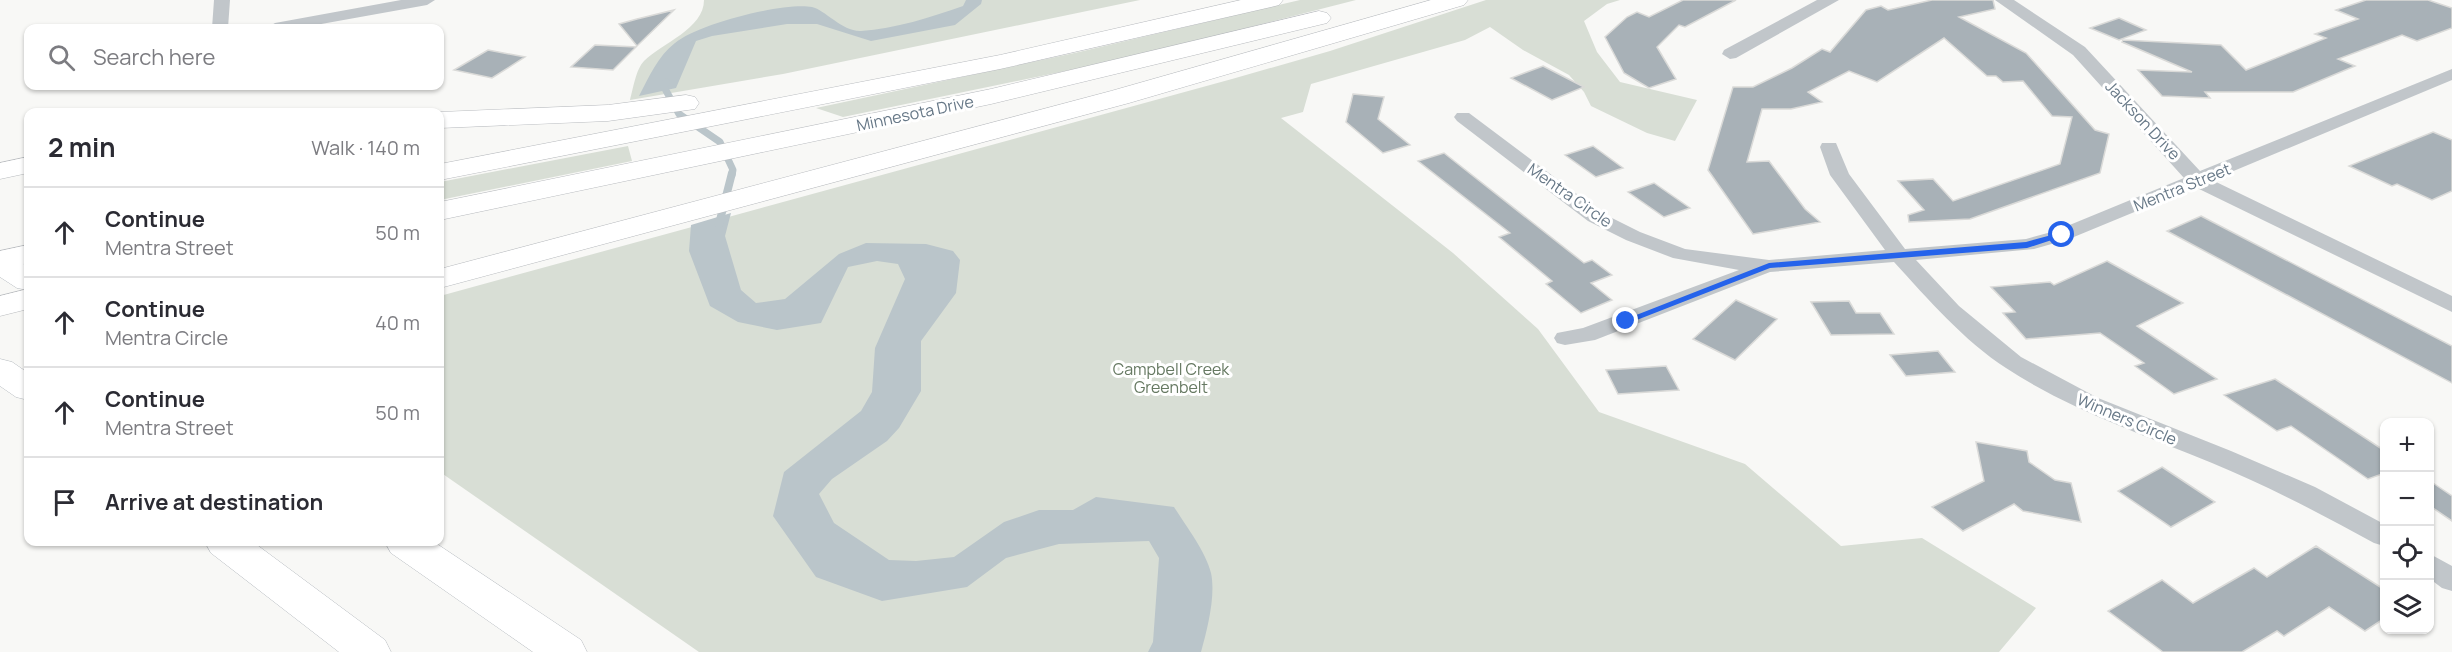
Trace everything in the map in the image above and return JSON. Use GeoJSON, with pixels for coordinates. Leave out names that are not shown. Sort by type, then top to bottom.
{"type":"FeatureCollection","features":[{"type":"Feature","properties":{"kind":"main road"},"geometry":{"type":"LineString","coordinates":[[811,90],[1178,0]]}},
{"type":"Feature","properties":{"kind":"main road","name":"Minnesota Drive"},"geometry":{"type":"LineString","coordinates":[[444,171],[611,126],[811,90],[1000,62],[1271,0]]}},
{"type":"Feature","properties":{"kind":"main road","name":"Minnesota Drive"},"geometry":{"type":"LineString","coordinates":[[444,211],[830,131],[1196,50],[1386,0]]}},
{"type":"Feature","properties":{"kind":"main road"},"geometry":{"type":"LineString","coordinates":[[444,278],[1120,97],[1456,0]]}},
{"type":"Feature","properties":{"kind":"main road"},"geometry":{"type":"LineString","coordinates":[[444,120],[611,126]]}},
{"type":"Feature","properties":{"kind":"main road"},"geometry":{"type":"LineString","coordinates":[[0,171],[24,166]]}},
{"type":"Feature","properties":{"kind":"main road"},"geometry":{"type":"LineString","coordinates":[[0,261],[24,255]]}},
{"type":"Feature","properties":{"kind":"main road"},"geometry":{"type":"LineString","coordinates":[[0,261],[24,278]]}},
{"type":"Feature","properties":{"kind":"main road"},"geometry":{"type":"LineString","coordinates":[[0,306],[24,300]]}},
{"type":"Feature","properties":{"kind":"main road"},"geometry":{"type":"LineString","coordinates":[[230,546],[370,652]]}},
{"type":"Feature","properties":{"kind":"main road"},"geometry":{"type":"LineString","coordinates":[[411,546],[566,652]]}},
{"type":"Feature","properties":{"kind":"street"},"geometry":{"type":"LineString","coordinates":[[220,24],[222,0]]}},
{"type":"Feature","properties":{"kind":"street"},"geometry":{"type":"LineString","coordinates":[[297,24],[427,0]]}},
{"type":"Feature","properties":{"kind":"street"},"geometry":{"type":"LineString","coordinates":[[1730,54],[1813,7],[1830,0]]}},
{"type":"Feature","properties":{"kind":"street","name":"Jackson Drive"},"geometry":{"type":"LineString","coordinates":[[2003,0],[2079,51],[2198,181],[2452,305]]}},
{"type":"Feature","properties":{"kind":"street","name":"Mentra Street"},"geometry":{"type":"LineString","coordinates":[[1900,256],[2027,245],[2062,235],[2198,181],[2452,74]]}},
{"type":"Feature","properties":{"kind":"street","name":"Mentra Circle"},"geometry":{"type":"LineString","coordinates":[[1463,117],[1595,217],[1633,236],[1680,254],[1769,266],[1900,256]]}},
{"type":"Feature","properties":{"kind":"street","name":"Winners Circle"},"geometry":{"type":"LineString","coordinates":[[1829,147],[1840,175],[1900,256],[1951,311],[2013,362],[2089,404],[2149,430],[2222,457],[2306,494],[2380,533]]}},
{"type":"Feature","properties":{"kind":"street"},"geometry":{"type":"LineString","coordinates":[[1565,338],[1587,335],[1769,266]]}},
{"type":"Feature","properties":{"kind":"street"},"geometry":{"type":"LineString","coordinates":[[2434,568],[2452,580]]}},
{"type":"Feature","properties":{"kind":"green space"},"geometry":{"type":"Polygon","coordinates":[[[704,0],[1140,0],[783,74],[630,100],[641,65],[652,54],[690,27],[702,10],[704,0]]]}},
{"type":"Feature","properties":{"kind":"green space"},"geometry":{"type":"Polygon","coordinates":[[[1300,0],[1356,0],[1133,57],[843,117],[816,108],[1079,52],[1300,0]]]}},
{"type":"Feature","properties":{"kind":"green space","name":"Campbell Creek Greenbelt"},"geometry":{"type":"Polygon","coordinates":[[[1486,0],[1620,0],[1607,4],[1584,21],[1597,52],[1620,82],[1697,100],[1675,141],[1647,133],[1591,106],[1584,92],[1569,75],[1523,50],[1490,27],[1465,40],[1311,84],[1303,112],[1281,118],[1453,253],[1538,329],[1599,412],[1745,464],[1841,546],[1922,538],[2036,608],[1999,652],[699,652],[444,475],[444,295],[1330,51],[1486,0]]]}},
{"type":"Feature","properties":{"kind":"green space"},"geometry":{"type":"Polygon","coordinates":[[[628,146],[632,161],[444,199],[444,181],[628,146]]]}},
{"type":"Feature","properties":{"kind":"shaded area"},"geometry":{"type":"Polygon","coordinates":[[[966,0],[982,0],[981,4],[955,25],[871,41],[817,24],[787,24],[712,36],[696,41],[676,88],[639,96],[654,67],[675,43],[702,29],[741,16],[782,8],[812,7],[841,25],[861,31],[887,28],[926,18],[963,6],[966,0]]]}},
{"type":"Feature","properties":{"kind":"shaded area"},"geometry":{"type":"Polygon","coordinates":[[[731,213],[725,236],[741,290],[756,303],[785,299],[839,254],[866,243],[926,244],[953,251],[960,260],[956,293],[921,341],[921,391],[899,428],[887,441],[832,479],[819,494],[834,523],[889,560],[916,561],[954,557],[1004,522],[1039,510],[1073,510],[1096,497],[1174,507],[1200,548],[1211,573],[1212,602],[1201,652],[1148,652],[1153,642],[1159,558],[1149,541],[1059,544],[1006,558],[967,587],[882,601],[816,577],[773,516],[784,472],[861,411],[872,392],[875,348],[905,279],[898,264],[877,261],[848,267],[821,323],[777,330],[738,322],[710,306],[689,251],[691,225],[731,213]]]}},
{"type":"Feature","properties":{"kind":"building"},"geometry":{"type":"Polygon","coordinates":[[[1683,0],[1736,0],[1685,27],[1679,25],[1657,47],[1676,79],[1649,88],[1624,73],[1605,37],[1627,17],[1637,12],[1649,17],[1683,0]]]}},
{"type":"Feature","properties":{"kind":"building"},"geometry":{"type":"Polygon","coordinates":[[[1932,0],[1993,0],[1995,9],[1959,17],[2026,53],[2095,130],[2109,134],[2100,173],[1970,219],[1909,222],[1908,215],[1924,210],[1898,181],[1933,179],[1953,201],[2060,164],[2072,117],[2052,116],[2023,81],[2003,82],[1996,76],[1987,76],[1944,38],[1877,82],[1849,71],[1808,92],[1822,102],[1791,109],[1762,109],[1747,162],[1769,161],[1805,209],[1820,222],[1753,234],[1708,170],[1733,87],[1753,87],[1792,68],[1822,49],[1830,52],[1866,10],[1881,6],[1888,10],[1932,0]]]}},
{"type":"Feature","properties":{"kind":"building"},"geometry":{"type":"Polygon","coordinates":[[[2366,0],[2428,0],[2452,8],[2452,28],[2417,41],[2402,35],[2338,59],[2355,66],[2293,92],[2205,92],[2210,98],[2162,96],[2138,70],[2192,72],[2122,42],[2123,40],[2221,45],[2246,70],[2326,38],[2315,34],[2358,19],[2336,10],[2366,0]]]}},
{"type":"Feature","properties":{"kind":"building"},"geometry":{"type":"Polygon","coordinates":[[[674,10],[637,46],[619,24],[637,19],[674,10]]]}},
{"type":"Feature","properties":{"kind":"building"},"geometry":{"type":"Polygon","coordinates":[[[2119,18],[2146,30],[2119,40],[2090,28],[2119,18]]]}},
{"type":"Feature","properties":{"kind":"building"},"geometry":{"type":"Polygon","coordinates":[[[595,45],[636,47],[613,70],[571,67],[595,45]]]}},
{"type":"Feature","properties":{"kind":"building"},"geometry":{"type":"Polygon","coordinates":[[[488,50],[525,57],[492,78],[454,70],[488,50]]]}},
{"type":"Feature","properties":{"kind":"building"},"geometry":{"type":"Polygon","coordinates":[[[1543,66],[1584,87],[1552,100],[1511,78],[1543,66]]]}},
{"type":"Feature","properties":{"kind":"building"},"geometry":{"type":"Polygon","coordinates":[[[1353,94],[1384,97],[1378,119],[1410,145],[1383,153],[1346,122],[1353,94]]]}},
{"type":"Feature","properties":{"kind":"building"},"geometry":{"type":"Polygon","coordinates":[[[2433,132],[2452,140],[2452,191],[2432,200],[2397,184],[2392,186],[2349,166],[2433,132]]]}},
{"type":"Feature","properties":{"kind":"building"},"geometry":{"type":"Polygon","coordinates":[[[1593,146],[1623,168],[1596,177],[1565,155],[1593,146]]]}},
{"type":"Feature","properties":{"kind":"building"},"geometry":{"type":"Polygon","coordinates":[[[1444,153],[1584,263],[1592,260],[1612,275],[1591,283],[1612,300],[1581,313],[1546,284],[1552,281],[1499,237],[1510,233],[1418,161],[1444,153]]]}},
{"type":"Feature","properties":{"kind":"building"},"geometry":{"type":"Polygon","coordinates":[[[1654,183],[1690,208],[1664,217],[1628,192],[1654,183]]]}},
{"type":"Feature","properties":{"kind":"building"},"geometry":{"type":"Polygon","coordinates":[[[2201,216],[2452,346],[2452,383],[2167,231],[2201,216]]]}},
{"type":"Feature","properties":{"kind":"building"},"geometry":{"type":"Polygon","coordinates":[[[2107,261],[2183,303],[2137,326],[2217,379],[2174,394],[2135,366],[2144,363],[2100,333],[2026,339],[2003,313],[2015,312],[1991,287],[2050,282],[2054,285],[2107,261]]]}},
{"type":"Feature","properties":{"kind":"building"},"geometry":{"type":"Polygon","coordinates":[[[1736,300],[1777,319],[1735,360],[1693,339],[1736,300]]]}},
{"type":"Feature","properties":{"kind":"building"},"geometry":{"type":"Polygon","coordinates":[[[1849,301],[1856,313],[1880,313],[1894,334],[1831,335],[1811,302],[1849,301]]]}},
{"type":"Feature","properties":{"kind":"building"},"geometry":{"type":"Polygon","coordinates":[[[1938,351],[1955,372],[1906,376],[1890,355],[1938,351]]]}},
{"type":"Feature","properties":{"kind":"building"},"geometry":{"type":"Polygon","coordinates":[[[1666,366],[1679,390],[1618,394],[1606,370],[1666,366]]]}},
{"type":"Feature","properties":{"kind":"building"},"geometry":{"type":"Polygon","coordinates":[[[2275,379],[2380,448],[2380,475],[2368,479],[2291,426],[2277,431],[2224,395],[2275,379]]]}},
{"type":"Feature","properties":{"kind":"building"},"geometry":{"type":"Polygon","coordinates":[[[1976,442],[2027,451],[2029,462],[2055,480],[2071,483],[2081,522],[2023,511],[2014,504],[1963,531],[1932,507],[1984,481],[1976,442]]]}},
{"type":"Feature","properties":{"kind":"building"},"geometry":{"type":"Polygon","coordinates":[[[2162,467],[2215,502],[2171,527],[2118,491],[2162,467]]]}},
{"type":"Feature","properties":{"kind":"building"},"geometry":{"type":"Polygon","coordinates":[[[2434,484],[2452,496],[2452,521],[2434,509],[2434,484]]]}},
{"type":"Feature","properties":{"kind":"building"},"geometry":{"type":"Polygon","coordinates":[[[2316,546],[2380,587],[2380,621],[2365,631],[2329,607],[2284,636],[2277,631],[2242,652],[2163,652],[2108,611],[2162,580],[2193,603],[2254,568],[2267,577],[2316,546]]]}},
{"type":"Feature","properties":{"kind":"waterway"},"geometry":{"type":"LineString","coordinates":[[666,82],[664,87],[679,114],[720,142],[733,170],[732,175]]}},
{"type":"Feature","properties":{"kind":"waterway"},"geometry":{"type":"LineString","coordinates":[[719,224],[732,173]]}},
{"type":"Feature","properties":{"kind":"route"},"geometry":{"type":"LineString","coordinates":[[1626,321],[1769,266],[2027,245],[2062,235]]}}]}
